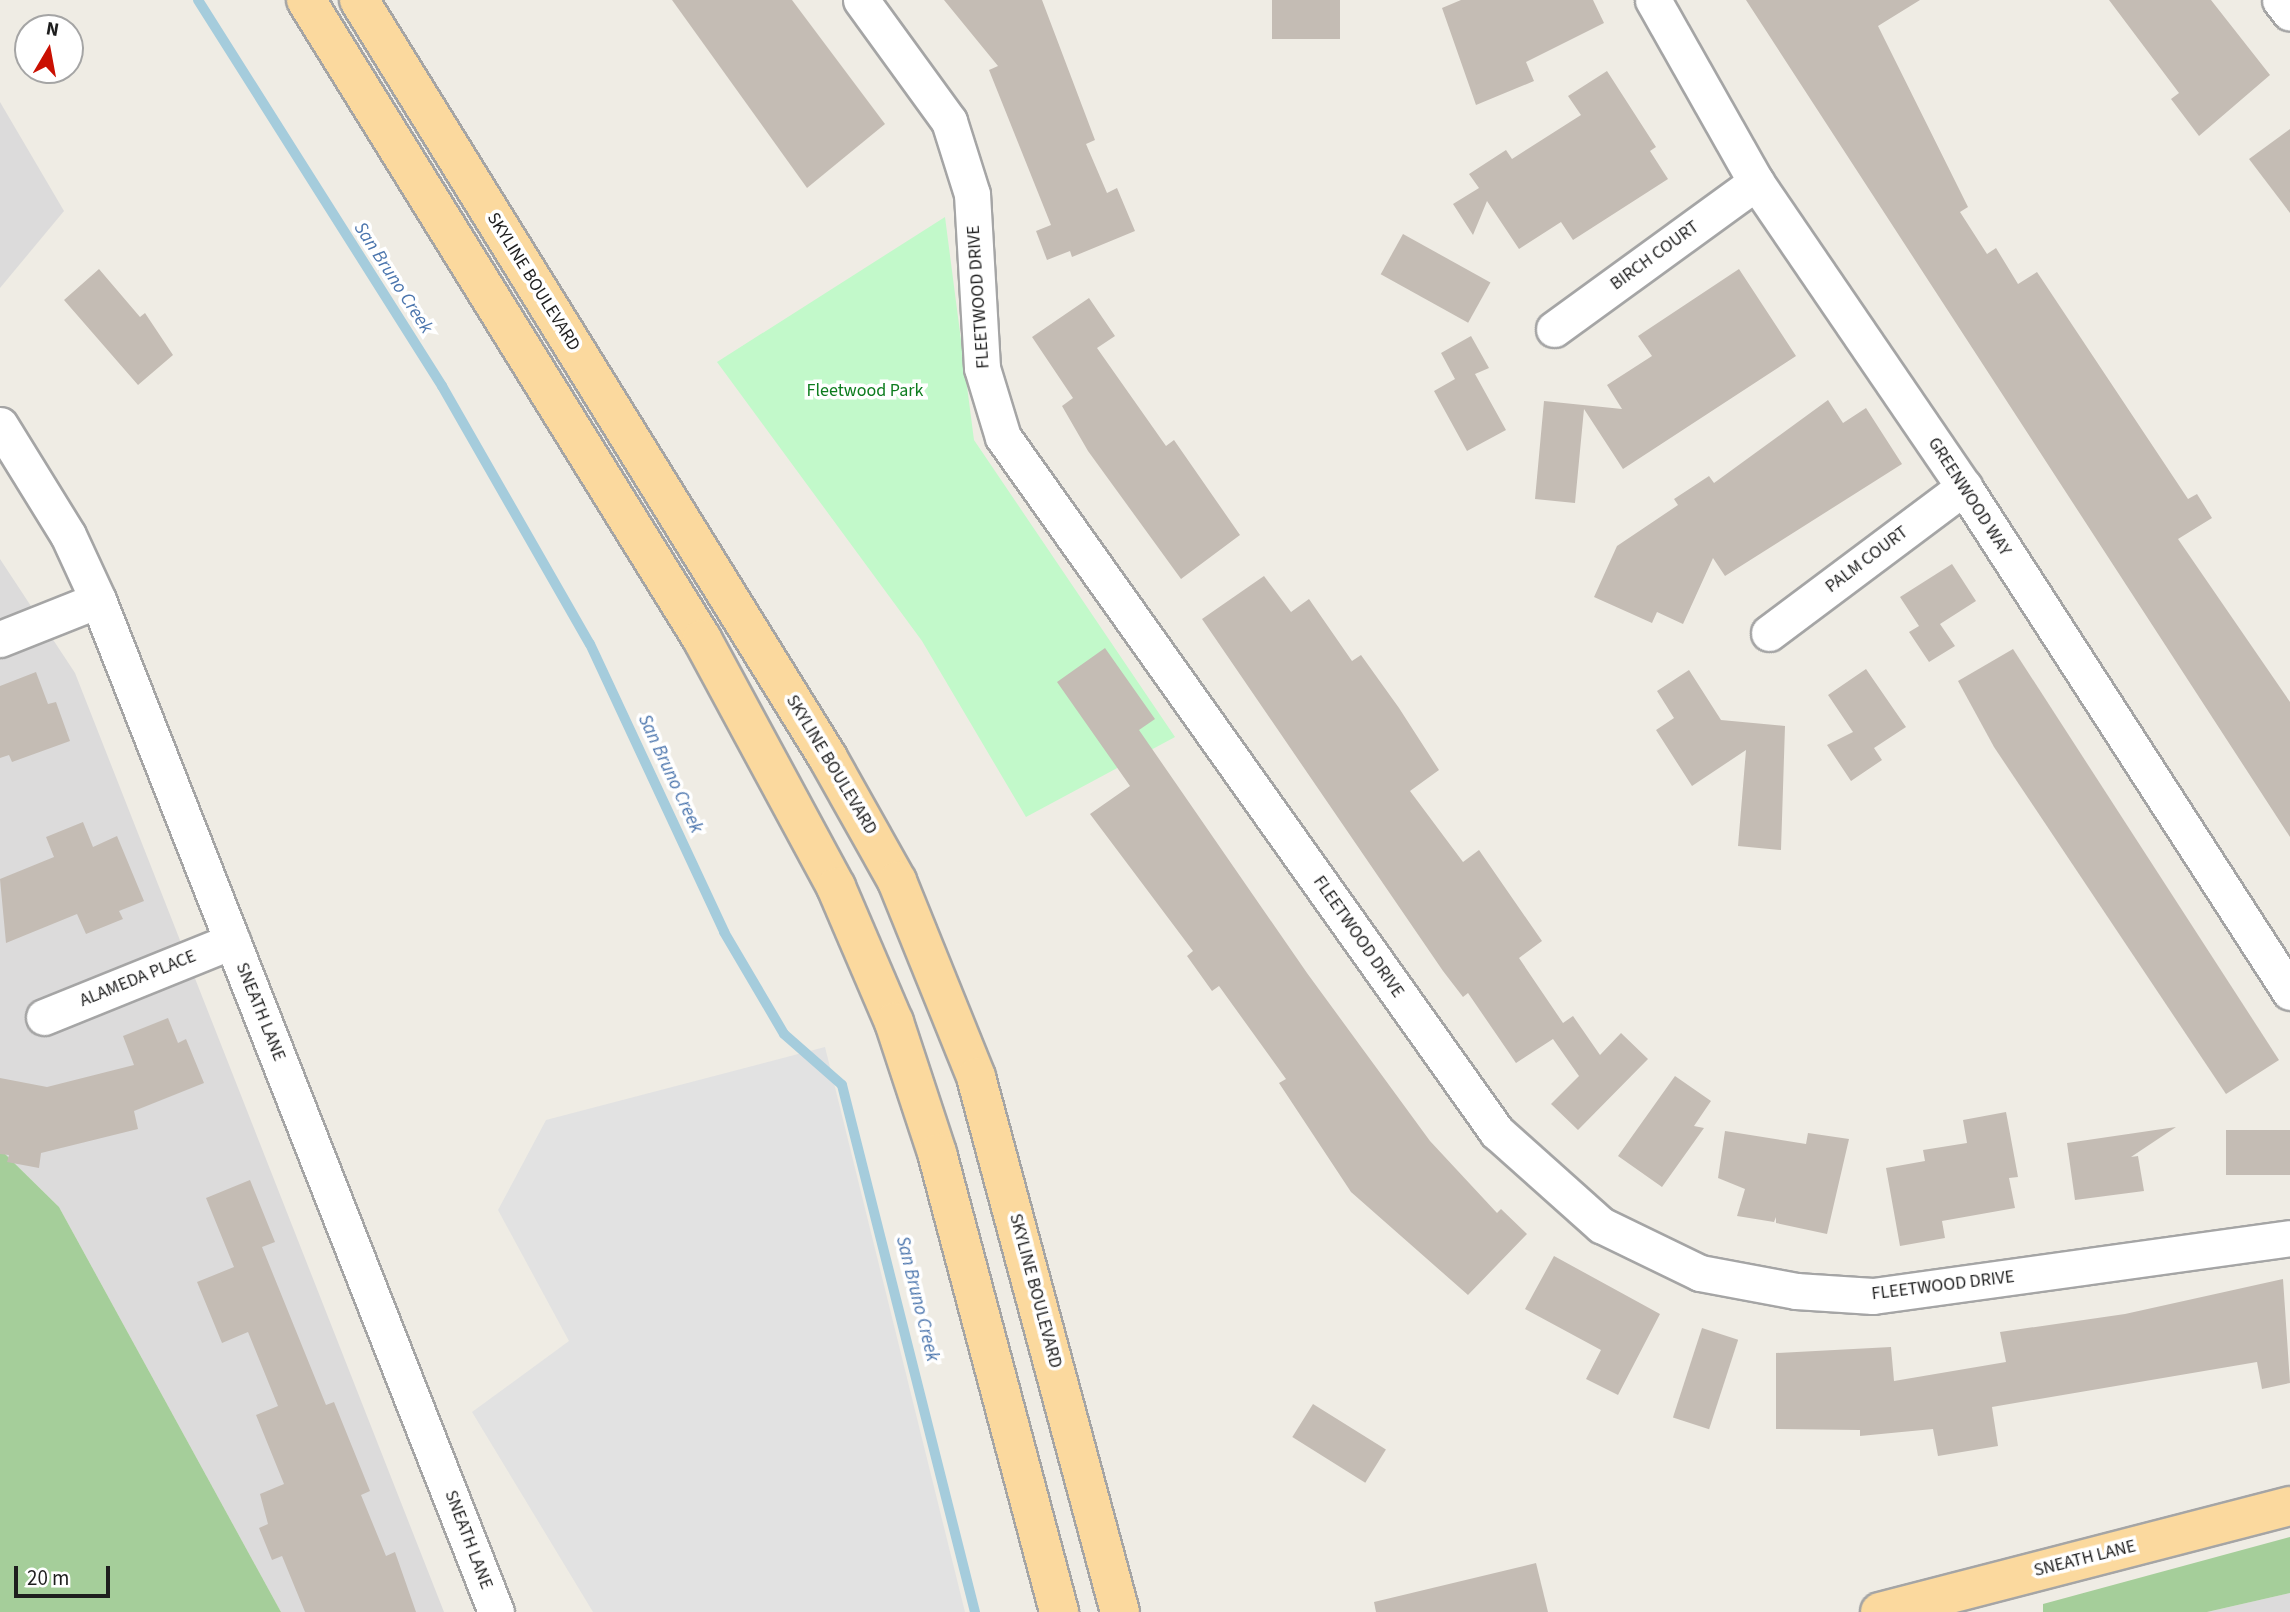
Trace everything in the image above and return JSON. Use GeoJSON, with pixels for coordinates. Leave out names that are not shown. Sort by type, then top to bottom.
{"type":"FeatureCollection","features":[{"type":"Feature","properties":{"kind":"main road"},"geometry":{"type":"LineString","coordinates":[[306,0],[702,639],[836,887],[894,1022],[937,1153],[1059,1612]]}},
{"type":"Feature","properties":{"kind":"main road","name":"SKYLINE BOULEVARD"},"geometry":{"type":"LineString","coordinates":[[359,0],[828,758],[897,881],[976,1077],[1120,1612]]}},
{"type":"Feature","properties":{"kind":"main road","name":"SNEATH LANE"},"geometry":{"type":"LineString","coordinates":[[1891,1611],[2290,1506]]}},
{"type":"Feature","properties":{"kind":"street","name":"FLEETWOOD DRIVE"},"geometry":{"type":"LineString","coordinates":[[861,0],[949,121],[972,194],[982,368],[1003,438],[1497,1132],[1601,1226],[1700,1273],[1796,1291],[1873,1296],[2290,1238]]}},
{"type":"Feature","properties":{"kind":"street","name":"GREENWOOD WAY"},"geometry":{"type":"LineString","coordinates":[[1653,0],[1756,182],[1964,487],[2290,992]]}},
{"type":"Feature","properties":{"kind":"street"},"geometry":{"type":"LineString","coordinates":[[2280,0],[2290,13]]}},
{"type":"Feature","properties":{"kind":"street","name":"BIRCH COURT"},"geometry":{"type":"LineString","coordinates":[[1554,329],[1756,182]]}},
{"type":"Feature","properties":{"kind":"street","name":"SNEATH LANE"},"geometry":{"type":"LineString","coordinates":[[0,425],[63,525],[98,600],[496,1612]]}},
{"type":"Feature","properties":{"kind":"street","name":"PALM COURT"},"geometry":{"type":"LineString","coordinates":[[1769,633],[1964,487]]}},
{"type":"Feature","properties":{"kind":"street"},"geometry":{"type":"LineString","coordinates":[[0,639],[98,600]]}},
{"type":"Feature","properties":{"kind":"street","name":"ALAMEDA PLACE"},"geometry":{"type":"LineString","coordinates":[[44,1017],[232,941]]}},
{"type":"Feature","properties":{"kind":"shaded area"},"geometry":{"type":"Polygon","coordinates":[[[0,102],[64,211],[0,288],[0,102]]]}},
{"type":"Feature","properties":{"kind":"shaded area"},"geometry":{"type":"Polygon","coordinates":[[[0,559],[75,673],[444,1612],[281,1612],[59,1207],[0,1149],[0,559]]]}},
{"type":"Feature","properties":{"kind":"shaded area"},"geometry":{"type":"Polygon","coordinates":[[[825,1047],[965,1612],[593,1612],[472,1412],[569,1341],[498,1210],[546,1120],[825,1047]]]}},
{"type":"Feature","properties":{"kind":"shaded area"},"geometry":{"type":"Polygon","coordinates":[[[2290,1593],[2290,1612],[2207,1612],[2290,1593]]]}},
{"type":"Feature","properties":{"kind":"green space","name":"Fleetwood Park"},"geometry":{"type":"Polygon","coordinates":[[[945,217],[974,440],[1175,737],[1026,817],[922,641],[717,362],[945,217]]]}},
{"type":"Feature","properties":{"kind":"green space"},"geometry":{"type":"Polygon","coordinates":[[[0,1149],[59,1207],[281,1612],[0,1612],[0,1149]]]}},
{"type":"Feature","properties":{"kind":"green space"},"geometry":{"type":"Polygon","coordinates":[[[2290,1537],[2290,1593],[2207,1612],[2043,1612],[2043,1604],[2290,1537]]]}},
{"type":"Feature","properties":{"kind":"building"},"geometry":{"type":"Polygon","coordinates":[[[672,0],[792,0],[885,124],[807,188],[672,0]]]}},
{"type":"Feature","properties":{"kind":"building"},"geometry":{"type":"Polygon","coordinates":[[[944,0],[1042,0],[1095,140],[1086,144],[1107,193],[1117,188],[1135,231],[1072,257],[1070,251],[1047,260],[1036,231],[1051,225],[989,70],[998,66],[944,0]]]}},
{"type":"Feature","properties":{"kind":"building"},"geometry":{"type":"Polygon","coordinates":[[[1272,0],[1340,0],[1340,39],[1272,39],[1272,0]]]}},
{"type":"Feature","properties":{"kind":"building"},"geometry":{"type":"Polygon","coordinates":[[[1461,0],[1593,0],[1604,23],[1526,62],[1534,81],[1476,105],[1442,8],[1461,0]]]}},
{"type":"Feature","properties":{"kind":"building"},"geometry":{"type":"Polygon","coordinates":[[[1746,0],[1920,0],[1878,26],[1968,207],[1960,212],[1987,254],[1996,248],[2018,284],[2037,272],[2188,499],[2197,494],[2212,518],[2178,539],[2290,702],[2290,837],[1746,0]]]}},
{"type":"Feature","properties":{"kind":"building"},"geometry":{"type":"Polygon","coordinates":[[[2109,0],[2211,0],[2270,75],[2199,136],[2171,99],[2179,93],[2109,0]]]}},
{"type":"Feature","properties":{"kind":"building"},"geometry":{"type":"Polygon","coordinates":[[[1607,71],[1656,147],[1650,151],[1668,179],[1573,240],[1561,222],[1519,249],[1487,201],[1473,235],[1453,204],[1479,188],[1469,174],[1506,150],[1512,159],[1581,115],[1568,96],[1607,71]]]}},
{"type":"Feature","properties":{"kind":"building"},"geometry":{"type":"Polygon","coordinates":[[[2290,129],[2290,213],[2249,159],[2290,129]]]}},
{"type":"Feature","properties":{"kind":"building"},"geometry":{"type":"Polygon","coordinates":[[[1403,234],[1490,282],[1468,323],[1381,274],[1403,234]]]}},
{"type":"Feature","properties":{"kind":"building"},"geometry":{"type":"Polygon","coordinates":[[[99,269],[140,317],[145,313],[173,355],[138,385],[64,300],[99,269]]]}},
{"type":"Feature","properties":{"kind":"building"},"geometry":{"type":"Polygon","coordinates":[[[1739,269],[1796,356],[1623,469],[1584,409],[1575,503],[1535,499],[1544,401],[1622,409],[1607,385],[1652,356],[1638,336],[1739,269]]]}},
{"type":"Feature","properties":{"kind":"building"},"geometry":{"type":"Polygon","coordinates":[[[1089,298],[1115,336],[1097,348],[1166,446],[1174,440],[1240,535],[1181,579],[1088,451],[1062,406],[1073,398],[1032,337],[1089,298]]]}},
{"type":"Feature","properties":{"kind":"building"},"geometry":{"type":"Polygon","coordinates":[[[1471,336],[1489,368],[1475,374],[1506,430],[1467,451],[1434,391],[1455,379],[1441,353],[1471,336]]]}},
{"type":"Feature","properties":{"kind":"building"},"geometry":{"type":"Polygon","coordinates":[[[1828,400],[1843,423],[1866,408],[1902,464],[1725,576],[1713,558],[1683,624],[1657,612],[1652,623],[1594,597],[1617,546],[1678,505],[1674,499],[1709,476],[1714,483],[1828,400]]]}},
{"type":"Feature","properties":{"kind":"building"},"geometry":{"type":"Polygon","coordinates":[[[1952,564],[1976,601],[1940,624],[1955,646],[1929,662],[1909,632],[1919,626],[1900,597],[1952,564]]]}},
{"type":"Feature","properties":{"kind":"building"},"geometry":{"type":"Polygon","coordinates":[[[1264,576],[1291,612],[1309,599],[1352,661],[1361,655],[1399,708],[1439,770],[1410,791],[1463,862],[1479,850],[1542,941],[1519,958],[1563,1023],[1573,1016],[1600,1055],[1621,1033],[1648,1059],[1578,1130],[1551,1104],[1579,1076],[1553,1039],[1516,1063],[1468,993],[1463,997],[1443,971],[1202,619],[1264,576]]]}},
{"type":"Feature","properties":{"kind":"building"},"geometry":{"type":"Polygon","coordinates":[[[1105,648],[1155,719],[1139,730],[1307,973],[1430,1141],[1497,1213],[1501,1209],[1527,1234],[1468,1295],[1351,1192],[1279,1083],[1286,1079],[1219,986],[1212,991],[1187,956],[1193,951],[1090,814],[1130,786],[1057,682],[1105,648]]]}},
{"type":"Feature","properties":{"kind":"building"},"geometry":{"type":"Polygon","coordinates":[[[2013,649],[2279,1060],[2226,1094],[1994,747],[1958,681],[2013,649]]]}},
{"type":"Feature","properties":{"kind":"building"},"geometry":{"type":"Polygon","coordinates":[[[1866,669],[1906,727],[1874,748],[1882,760],[1851,781],[1827,745],[1853,732],[1828,695],[1866,669]]]}},
{"type":"Feature","properties":{"kind":"building"},"geometry":{"type":"Polygon","coordinates":[[[1689,670],[1721,720],[1785,726],[1781,850],[1738,846],[1746,750],[1692,786],[1656,730],[1674,718],[1657,691],[1689,670]]]}},
{"type":"Feature","properties":{"kind":"building"},"geometry":{"type":"Polygon","coordinates":[[[36,672],[48,704],[56,702],[70,741],[12,762],[9,755],[0,758],[0,686],[36,672]]]}},
{"type":"Feature","properties":{"kind":"building"},"geometry":{"type":"Polygon","coordinates":[[[83,822],[93,847],[117,836],[144,901],[119,911],[123,919],[86,934],[77,914],[6,943],[0,879],[54,857],[46,837],[83,822]]]}},
{"type":"Feature","properties":{"kind":"building"},"geometry":{"type":"Polygon","coordinates":[[[168,1018],[178,1043],[186,1039],[204,1083],[134,1111],[138,1129],[41,1153],[39,1168],[7,1162],[9,1155],[0,1154],[0,1078],[47,1087],[134,1065],[123,1036],[168,1018]]]}},
{"type":"Feature","properties":{"kind":"building"},"geometry":{"type":"Polygon","coordinates":[[[1675,1076],[1711,1101],[1694,1126],[1704,1128],[1662,1187],[1618,1156],[1675,1076]]]}},
{"type":"Feature","properties":{"kind":"building"},"geometry":{"type":"Polygon","coordinates":[[[2006,1112],[2018,1177],[2009,1178],[2015,1208],[1942,1221],[1945,1238],[1900,1246],[1886,1168],[1925,1161],[1923,1150],[1967,1143],[1963,1120],[2006,1112]]]}},
{"type":"Feature","properties":{"kind":"building"},"geometry":{"type":"Polygon","coordinates":[[[2176,1127],[2131,1157],[2138,1156],[2144,1191],[2075,1200],[2067,1143],[2176,1127]]]}},
{"type":"Feature","properties":{"kind":"building"},"geometry":{"type":"Polygon","coordinates":[[[2226,1130],[2290,1130],[2290,1175],[2226,1175],[2226,1130]]]}},
{"type":"Feature","properties":{"kind":"building"},"geometry":{"type":"Polygon","coordinates":[[[1725,1131],[1806,1144],[1808,1133],[1849,1139],[1827,1234],[1776,1223],[1776,1217],[1774,1222],[1737,1216],[1745,1189],[1718,1178],[1725,1131]]]}},
{"type":"Feature","properties":{"kind":"building"},"geometry":{"type":"Polygon","coordinates":[[[250,1180],[275,1242],[262,1247],[326,1405],[334,1402],[370,1491],[361,1495],[386,1556],[395,1552],[416,1612],[305,1612],[282,1556],[272,1560],[259,1528],[268,1524],[260,1494],[284,1484],[256,1415],[278,1406],[248,1332],[222,1343],[197,1282],[234,1267],[206,1198],[250,1180]]]}},
{"type":"Feature","properties":{"kind":"building"},"geometry":{"type":"Polygon","coordinates":[[[1554,1256],[1660,1314],[1618,1395],[1586,1379],[1601,1350],[1525,1309],[1554,1256]]]}},
{"type":"Feature","properties":{"kind":"building"},"geometry":{"type":"Polygon","coordinates":[[[2283,1279],[2290,1383],[2262,1389],[2257,1362],[1992,1407],[1998,1446],[1938,1456],[1933,1429],[1860,1436],[1860,1430],[1776,1429],[1776,1353],[1891,1347],[1894,1381],[2006,1362],[2000,1332],[2125,1314],[2283,1279]]]}},
{"type":"Feature","properties":{"kind":"building"},"geometry":{"type":"Polygon","coordinates":[[[1702,1328],[1738,1340],[1709,1429],[1673,1417],[1702,1328]]]}},
{"type":"Feature","properties":{"kind":"building"},"geometry":{"type":"Polygon","coordinates":[[[1313,1404],[1386,1450],[1365,1483],[1292,1437],[1313,1404]]]}},
{"type":"Feature","properties":{"kind":"building"},"geometry":{"type":"Polygon","coordinates":[[[1536,1563],[1548,1612],[1376,1612],[1374,1602],[1536,1563]]]}},
{"type":"Feature","properties":{"kind":"waterway","name":"San Bruno Creek"},"geometry":{"type":"LineString","coordinates":[[198,0],[442,386],[590,644],[724,932],[784,1034],[842,1085],[975,1612]]}}]}
